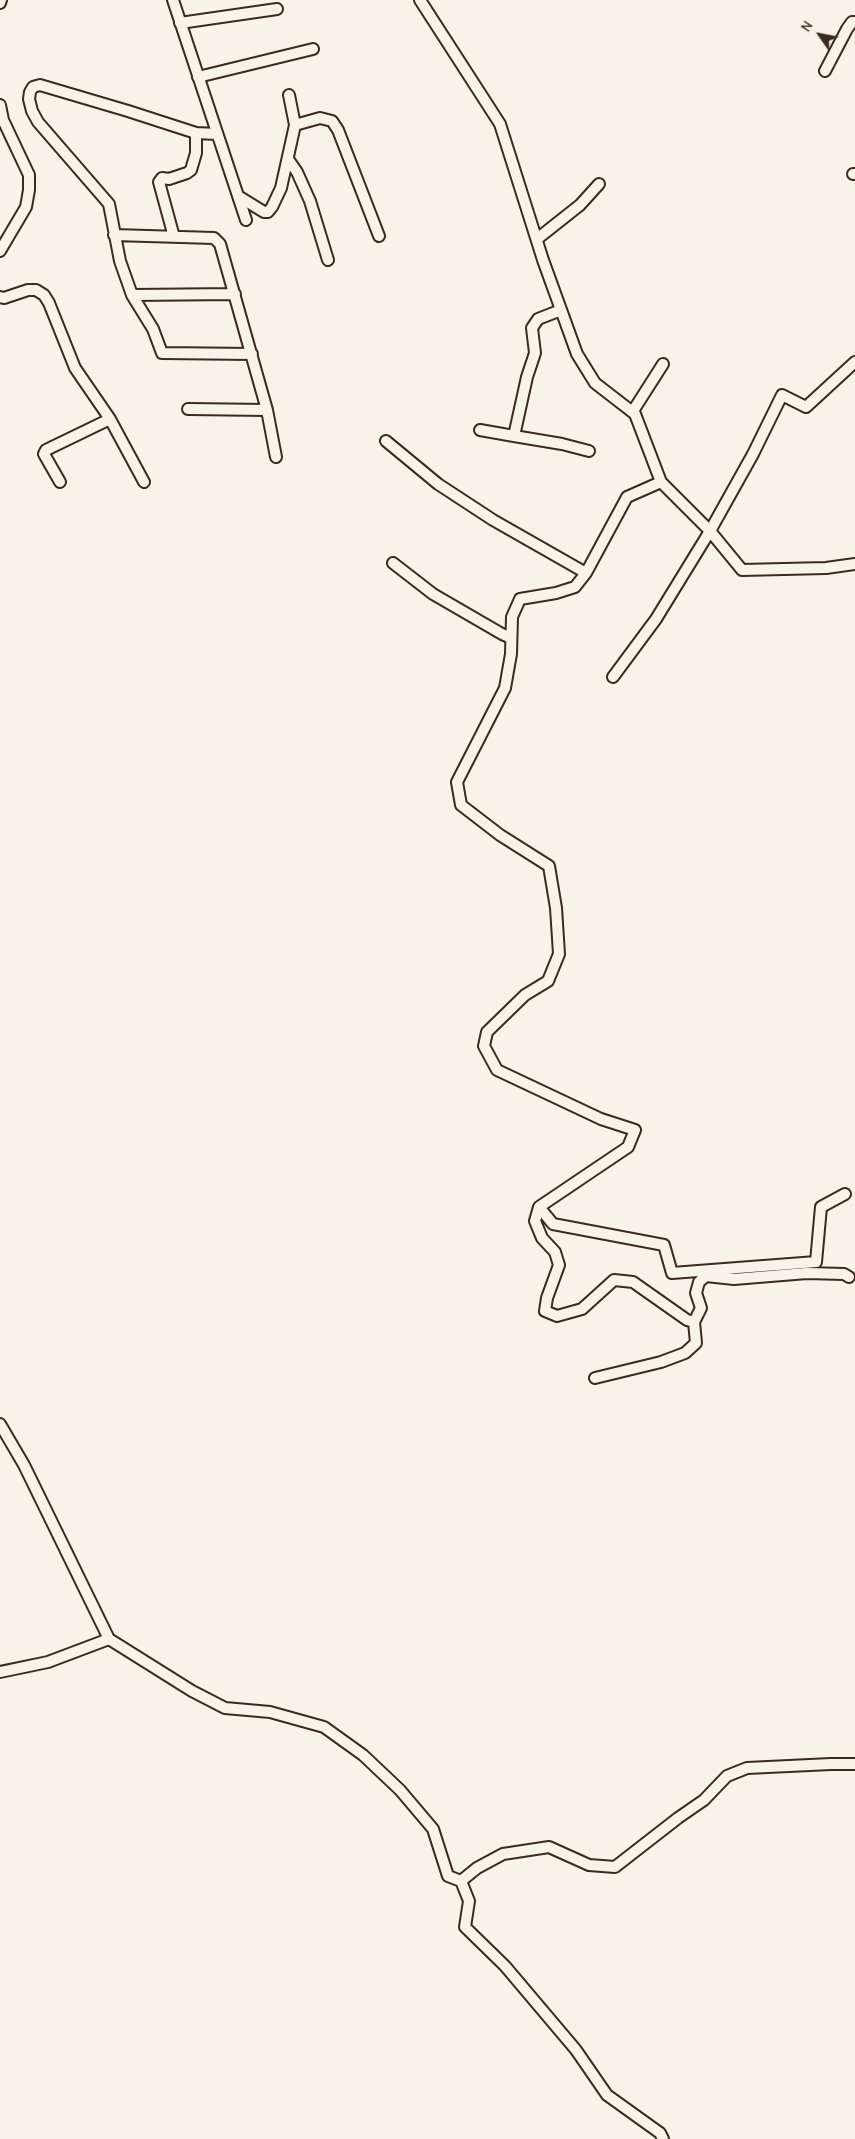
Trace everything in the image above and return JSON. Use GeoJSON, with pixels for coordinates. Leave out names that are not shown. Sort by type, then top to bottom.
{"type":"FeatureCollection","features":[{"type":"Feature","properties":{"kind":"street"},"geometry":{"type":"LineString","coordinates":[[173,0],[246,220]]}},
{"type":"Feature","properties":{"kind":"street"},"geometry":{"type":"LineString","coordinates":[[420,0],[500,124],[577,354],[594,383],[633,411],[661,482],[710,531],[742,570],[826,568],[855,564]]}},
{"type":"Feature","properties":{"kind":"street"},"geometry":{"type":"LineString","coordinates":[[180,23],[276,9]]}},
{"type":"Feature","properties":{"kind":"street"},"geometry":{"type":"LineString","coordinates":[[825,71],[847,29],[852,22],[855,22]]}},
{"type":"Feature","properties":{"kind":"street"},"geometry":{"type":"LineString","coordinates":[[198,77],[313,49]]}},
{"type":"Feature","properties":{"kind":"street"},"geometry":{"type":"LineString","coordinates":[[217,134],[196,133],[40,85],[34,87],[30,92],[32,112],[38,122],[109,204],[120,261],[132,295],[153,329],[162,353],[252,354]]}},
{"type":"Feature","properties":{"kind":"street"},"geometry":{"type":"LineString","coordinates":[[238,196],[264,212],[268,212],[280,188],[295,125],[289,95]]}},
{"type":"Feature","properties":{"kind":"street"},"geometry":{"type":"LineString","coordinates":[[0,105],[3,120],[29,175],[29,190],[26,207],[0,251]]}},
{"type":"Feature","properties":{"kind":"street"},"geometry":{"type":"LineString","coordinates":[[295,125],[320,118],[332,121],[338,130],[379,236]]}},
{"type":"Feature","properties":{"kind":"street"},"geometry":{"type":"LineString","coordinates":[[174,236],[159,182],[162,178],[169,179],[191,170],[196,153],[196,133]]}},
{"type":"Feature","properties":{"kind":"street"},"geometry":{"type":"LineString","coordinates":[[288,159],[297,172],[310,201],[328,260]]}},
{"type":"Feature","properties":{"kind":"street"},"geometry":{"type":"LineString","coordinates":[[537,239],[580,205],[600,184]]}},
{"type":"Feature","properties":{"kind":"street"},"geometry":{"type":"LineString","coordinates":[[114,235],[214,238],[220,244],[267,410],[276,457]]}},
{"type":"Feature","properties":{"kind":"street"},"geometry":{"type":"LineString","coordinates":[[0,297],[4,298],[28,290],[36,290],[44,295],[75,368],[110,419],[144,482]]}},
{"type":"Feature","properties":{"kind":"street"},"geometry":{"type":"LineString","coordinates":[[132,295],[235,294]]}},
{"type":"Feature","properties":{"kind":"street"},"geometry":{"type":"LineString","coordinates":[[514,436],[527,377],[535,353],[532,328],[538,319],[561,310]]}},
{"type":"Feature","properties":{"kind":"street"},"geometry":{"type":"LineString","coordinates":[[613,677],[656,618],[710,531],[753,454],[782,395],[806,406],[855,362]]}},
{"type":"Feature","properties":{"kind":"street"},"geometry":{"type":"LineString","coordinates":[[633,411],[662,364]]}},
{"type":"Feature","properties":{"kind":"street"},"geometry":{"type":"LineString","coordinates":[[188,409],[267,410]]}},
{"type":"Feature","properties":{"kind":"street"},"geometry":{"type":"LineString","coordinates":[[60,482],[44,454],[46,450],[110,419]]}},
{"type":"Feature","properties":{"kind":"street"},"geometry":{"type":"LineString","coordinates":[[480,430],[562,444],[589,451]]}},
{"type":"Feature","properties":{"kind":"street"},"geometry":{"type":"LineString","coordinates":[[386,441],[445,488],[493,520],[586,573]]}},
{"type":"Feature","properties":{"kind":"street"},"geometry":{"type":"LineString","coordinates":[[661,482],[626,497],[586,573],[575,588],[520,600],[512,617],[511,654],[505,688],[457,782],[462,805],[500,835],[549,866],[556,908],[559,954],[548,981],[525,995],[487,1032],[484,1046],[497,1070],[601,1119],[635,1130],[628,1147],[539,1206],[535,1221],[542,1238],[555,1252],[559,1265],[547,1298],[545,1311],[557,1316],[582,1309],[614,1280],[632,1282],[687,1320],[694,1322]]}},
{"type":"Feature","properties":{"kind":"street"},"geometry":{"type":"LineString","coordinates":[[393,563],[433,594],[511,638]]}},
{"type":"Feature","properties":{"kind":"street"},"geometry":{"type":"LineString","coordinates":[[539,1206],[553,1224],[664,1245],[672,1273],[816,1262],[821,1207],[845,1194]]}},
{"type":"Feature","properties":{"kind":"street"},"geometry":{"type":"LineString","coordinates":[[595,1378],[661,1362],[685,1353],[696,1343],[694,1322],[701,1308],[696,1293],[699,1282],[706,1276],[734,1278],[807,1273],[844,1274],[850,1277]]}},
{"type":"Feature","properties":{"kind":"street"},"geometry":{"type":"LineString","coordinates":[[0,1424],[24,1465],[109,1639],[192,1691],[225,1708],[270,1712],[324,1728],[364,1755],[400,1790],[433,1829],[448,1876],[461,1881],[470,1901],[464,1927],[505,1966],[576,2050],[607,2094],[660,2133],[663,2139]]}},
{"type":"Feature","properties":{"kind":"street"},"geometry":{"type":"LineString","coordinates":[[0,1672],[48,1662],[109,1639]]}},
{"type":"Feature","properties":{"kind":"street"},"geometry":{"type":"LineString","coordinates":[[461,1881],[476,1868],[503,1854],[549,1846],[589,1865],[615,1867],[704,1800],[727,1776],[747,1768],[855,1764]]}}]}
